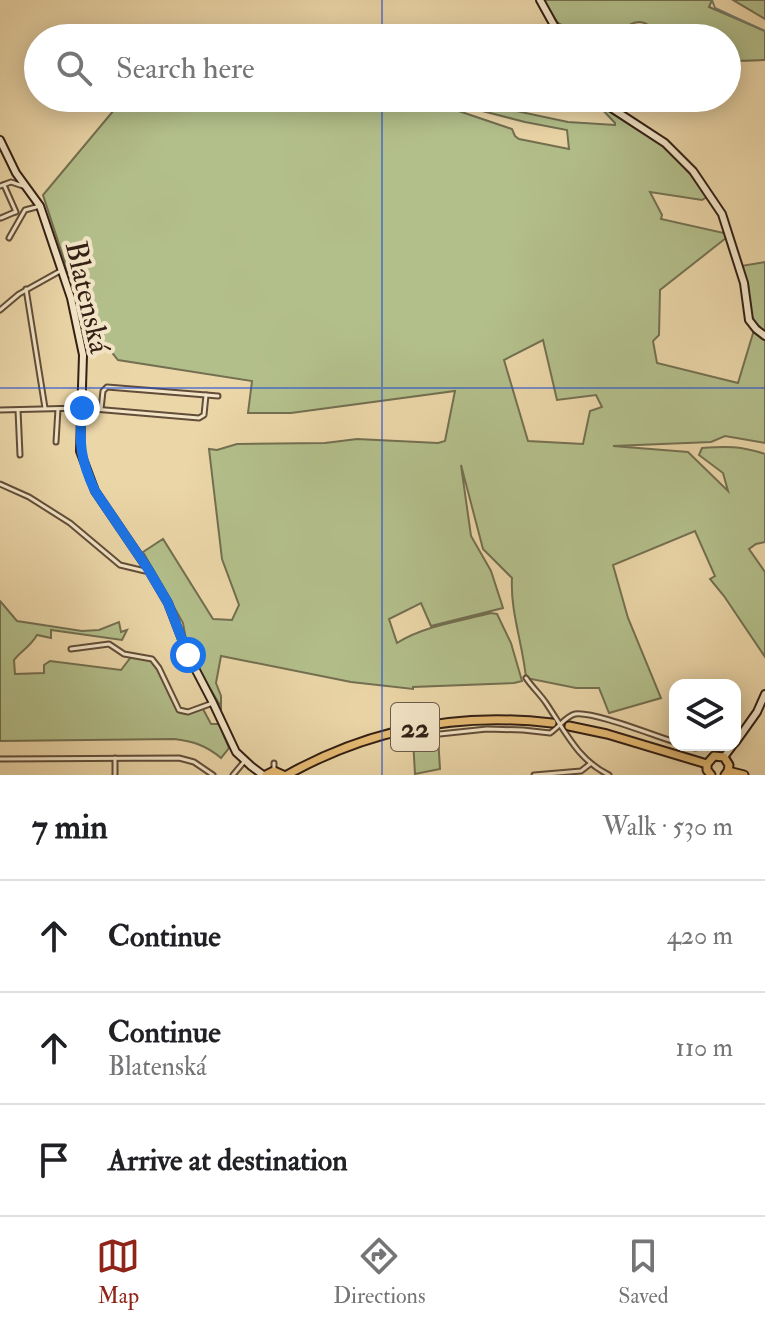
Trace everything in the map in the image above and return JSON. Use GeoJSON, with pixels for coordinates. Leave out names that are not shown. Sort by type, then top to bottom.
{"type":"FeatureCollection","features":[{"type":"Feature","properties":{"kind":"main road","name":"22"},"geometry":{"type":"LineString","coordinates":[[264,775],[388,733],[487,719],[560,725],[618,737],[707,764]]}},
{"type":"Feature","properties":{"kind":"main road"},"geometry":{"type":"LineString","coordinates":[[711,775],[707,764],[714,756],[724,757],[729,765],[726,773],[744,775]]}},
{"type":"Feature","properties":{"kind":"street"},"geometry":{"type":"LineString","coordinates":[[540,0],[553,24]]}},
{"type":"Feature","properties":{"kind":"street"},"geometry":{"type":"LineString","coordinates":[[617,112],[665,143],[693,171],[722,214],[744,283],[749,320],[765,336]]}},
{"type":"Feature","properties":{"kind":"street","name":"Blatenská"},"geometry":{"type":"LineString","coordinates":[[0,140],[16,173],[40,206],[71,298],[83,355],[80,451],[84,463],[95,491],[148,569]]}},
{"type":"Feature","properties":{"kind":"street"},"geometry":{"type":"LineString","coordinates":[[22,215],[16,212],[2,186],[11,182],[27,187]]}},
{"type":"Feature","properties":{"kind":"street"},"geometry":{"type":"LineString","coordinates":[[9,238],[28,208],[40,206]]}},
{"type":"Feature","properties":{"kind":"street"},"geometry":{"type":"LineString","coordinates":[[1,218],[16,212]]}},
{"type":"Feature","properties":{"kind":"street"},"geometry":{"type":"LineString","coordinates":[[0,310],[26,289],[62,270]]}},
{"type":"Feature","properties":{"kind":"street"},"geometry":{"type":"LineString","coordinates":[[26,289],[45,409]]}},
{"type":"Feature","properties":{"kind":"street"},"geometry":{"type":"LineString","coordinates":[[101,409],[103,391],[107,387],[218,396]]}},
{"type":"Feature","properties":{"kind":"street"},"geometry":{"type":"LineString","coordinates":[[0,410],[82,408],[199,418],[204,415],[206,395]]}},
{"type":"Feature","properties":{"kind":"street"},"geometry":{"type":"LineString","coordinates":[[56,442],[58,409]]}},
{"type":"Feature","properties":{"kind":"street"},"geometry":{"type":"LineString","coordinates":[[18,410],[20,455]]}},
{"type":"Feature","properties":{"kind":"street"},"geometry":{"type":"LineString","coordinates":[[0,484],[29,497],[70,523],[120,565],[148,569],[168,603],[184,646],[234,748],[244,761],[264,775]]}},
{"type":"Feature","properties":{"kind":"street"},"geometry":{"type":"LineString","coordinates":[[71,649],[109,644],[124,654],[150,658],[159,668],[179,710],[188,712],[213,703]]}},
{"type":"Feature","properties":{"kind":"street"},"geometry":{"type":"LineString","coordinates":[[526,678],[581,755],[606,774]]}},
{"type":"Feature","properties":{"kind":"street"},"geometry":{"type":"LineString","coordinates":[[741,735],[763,705],[765,694]]}},
{"type":"Feature","properties":{"kind":"street"},"geometry":{"type":"LineString","coordinates":[[411,737],[487,729],[550,733],[573,714],[609,720],[669,740]]}},
{"type":"Feature","properties":{"kind":"street"},"geometry":{"type":"LineString","coordinates":[[712,751],[714,756]]}},
{"type":"Feature","properties":{"kind":"street"},"geometry":{"type":"LineString","coordinates":[[724,757],[729,751]]}},
{"type":"Feature","properties":{"kind":"street"},"geometry":{"type":"LineString","coordinates":[[115,758],[115,775]]}},
{"type":"Feature","properties":{"kind":"street"},"geometry":{"type":"LineString","coordinates":[[0,759],[179,758],[194,762],[213,775]]}},
{"type":"Feature","properties":{"kind":"street"},"geometry":{"type":"LineString","coordinates":[[233,775],[244,761]]}},
{"type":"Feature","properties":{"kind":"street"},"geometry":{"type":"LineString","coordinates":[[534,775],[581,771],[590,764]]}},
{"type":"Feature","properties":{"kind":"green space"},"geometry":{"type":"Polygon","coordinates":[[[543,0],[712,0],[709,7],[765,31],[765,60],[741,61],[741,24],[557,22],[543,0]]]}},
{"type":"Feature","properties":{"kind":"green space"},"geometry":{"type":"Polygon","coordinates":[[[733,0],[765,0],[765,19],[733,0]]]}},
{"type":"Feature","properties":{"kind":"green space"},"geometry":{"type":"Polygon","coordinates":[[[112,112],[462,112],[512,129],[519,139],[569,149],[567,130],[486,112],[521,112],[568,122],[615,125],[605,112],[612,112],[668,149],[707,197],[702,200],[650,192],[662,215],[661,219],[724,233],[726,238],[660,290],[659,335],[653,341],[657,363],[738,383],[754,330],[765,337],[765,443],[725,436],[711,442],[613,446],[688,452],[728,491],[723,473],[699,455],[702,448],[734,447],[765,454],[765,542],[749,549],[765,572],[765,657],[710,579],[715,576],[695,531],[613,565],[628,618],[661,698],[609,713],[599,688],[576,688],[526,678],[513,603],[512,578],[483,549],[461,465],[471,536],[491,571],[503,608],[431,626],[421,603],[389,619],[397,643],[442,625],[497,614],[511,643],[522,681],[413,689],[351,682],[221,656],[216,683],[221,707],[188,651],[183,623],[143,552],[163,539],[213,619],[232,620],[239,605],[222,559],[209,449],[237,444],[325,443],[357,439],[438,443],[445,441],[455,391],[291,413],[248,413],[252,381],[118,360],[82,315],[43,195],[112,112]],[[543,340],[504,360],[528,441],[583,444],[590,411],[602,407],[596,395],[557,400],[543,340]]]}},
{"type":"Feature","properties":{"kind":"green space"},"geometry":{"type":"Polygon","coordinates":[[[765,262],[765,331],[752,316],[748,284],[741,266],[765,262]]]}},
{"type":"Feature","properties":{"kind":"green space"},"geometry":{"type":"Polygon","coordinates":[[[0,601],[17,621],[82,631],[99,630],[119,622],[121,632],[127,630],[122,640],[51,630],[51,638],[37,635],[14,660],[15,674],[44,673],[44,665],[50,661],[121,670],[131,657],[150,657],[177,707],[186,713],[206,707],[203,709],[211,724],[219,724],[229,748],[221,758],[199,745],[174,739],[0,741],[0,601]]]}},
{"type":"Feature","properties":{"kind":"green space"},"geometry":{"type":"Polygon","coordinates":[[[438,736],[440,769],[415,774],[413,739],[438,736]]]}},
{"type":"Feature","properties":{"kind":"waterway"},"geometry":{"type":"LineString","coordinates":[[712,0],[715,8],[765,31]]}},
{"type":"Feature","properties":{"kind":"route"},"geometry":{"type":"LineString","coordinates":[[82,408],[80,451],[95,491],[168,603],[188,655]]}}]}
